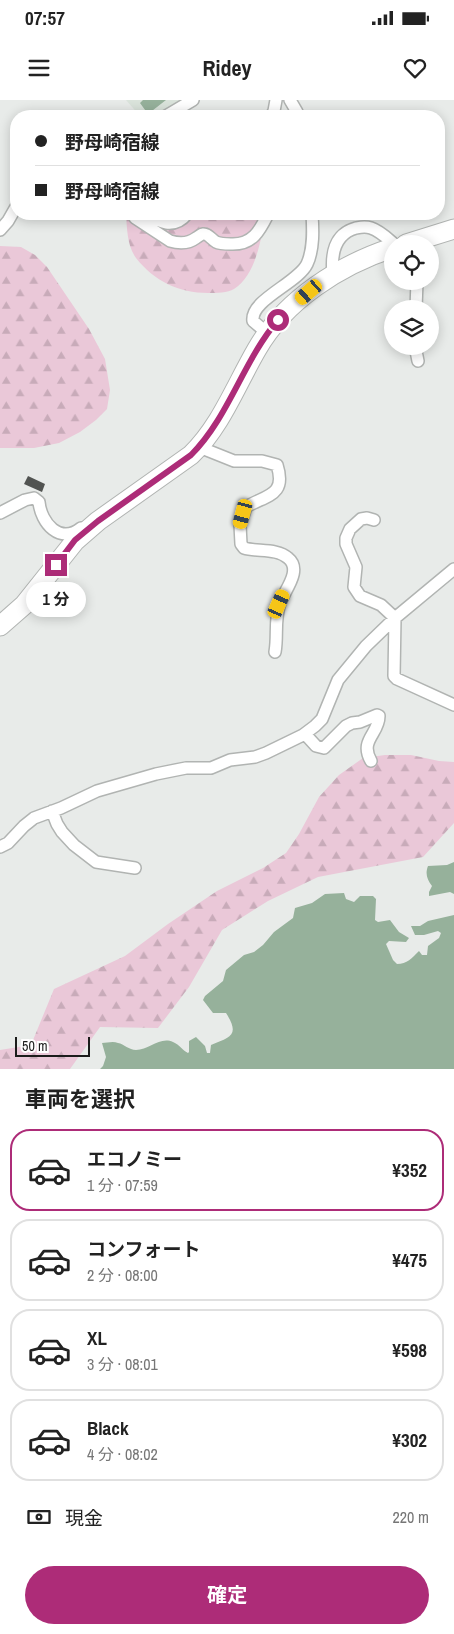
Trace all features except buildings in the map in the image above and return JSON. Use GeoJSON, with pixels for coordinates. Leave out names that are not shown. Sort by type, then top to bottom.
{"type":"FeatureCollection","features":[{"type":"Feature","properties":{"kind":"main road"},"geometry":{"type":"LineString","coordinates":[[0,626],[24,605],[75,540],[191,455],[199,447],[212,430],[267,333],[278,320],[304,296],[333,274],[384,251]]}},
{"type":"Feature","properties":{"kind":"street"},"geometry":{"type":"LineString","coordinates":[[176,110],[193,100]]}},
{"type":"Feature","properties":{"kind":"street"},"geometry":{"type":"LineString","coordinates":[[0,230],[10,218]]}},
{"type":"Feature","properties":{"kind":"street"},"geometry":{"type":"LineString","coordinates":[[138,220],[176,243],[191,242],[202,234],[206,234],[215,242],[236,244],[244,243],[259,232],[265,220]]}},
{"type":"Feature","properties":{"kind":"street"},"geometry":{"type":"LineString","coordinates":[[157,220],[166,224],[181,220]]}},
{"type":"Feature","properties":{"kind":"street"},"geometry":{"type":"LineString","coordinates":[[267,333],[253,321],[253,313],[260,304],[297,276],[308,263],[313,236],[312,220]]}},
{"type":"Feature","properties":{"kind":"street"},"geometry":{"type":"LineString","coordinates":[[333,274],[332,261],[337,241],[352,229],[364,226],[373,228],[384,236]]}},
{"type":"Feature","properties":{"kind":"street"},"geometry":{"type":"LineString","coordinates":[[417,355],[418,361]]}},
{"type":"Feature","properties":{"kind":"street"},"geometry":{"type":"LineString","coordinates":[[199,447],[234,461],[262,461],[277,465],[279,472],[278,489],[270,496],[246,507],[240,525],[241,544],[244,548],[277,553],[288,557],[292,564],[294,572],[292,579],[279,604],[277,613],[275,652]]}},
{"type":"Feature","properties":{"kind":"street"},"geometry":{"type":"LineString","coordinates":[[0,513],[25,500],[34,498],[39,502],[44,522],[57,532],[71,534],[90,522],[95,524]]}},
{"type":"Feature","properties":{"kind":"street"},"geometry":{"type":"LineString","coordinates":[[374,520],[361,519],[350,529],[346,538],[346,544],[356,567],[354,586],[360,596],[381,605],[395,618],[394,676],[454,705]]}},
{"type":"Feature","properties":{"kind":"street"},"geometry":{"type":"LineString","coordinates":[[0,847],[8,843],[34,818],[52,812],[97,791],[156,774],[186,768],[211,768],[230,760],[261,755],[305,734],[322,719],[338,680],[366,646],[395,618],[454,569]]}},
{"type":"Feature","properties":{"kind":"street"},"geometry":{"type":"LineString","coordinates":[[305,734],[316,746],[324,748],[346,726],[377,715],[379,716],[378,722],[367,746],[367,753],[372,761]]}},
{"type":"Feature","properties":{"kind":"street"},"geometry":{"type":"LineString","coordinates":[[52,812],[62,832],[74,845],[96,862],[135,868]]}},
{"type":"Feature","properties":{"kind":"shaded area"},"geometry":{"type":"Polygon","coordinates":[[[126,100],[186,100],[169,110],[135,110],[126,100]]]}},
{"type":"Feature","properties":{"kind":"shaded area"},"geometry":{"type":"Polygon","coordinates":[[[143,100],[166,100],[153,110],[145,110],[140,103],[143,100]]]}},
{"type":"Feature","properties":{"kind":"shaded area"},"geometry":{"type":"Polygon","coordinates":[[[454,862],[454,894],[450,892],[429,896],[432,886],[427,876],[428,866],[447,865],[454,862]]]}},
{"type":"Feature","properties":{"kind":"shaded area"},"geometry":{"type":"Polygon","coordinates":[[[344,893],[346,899],[354,902],[360,896],[373,896],[376,899],[375,920],[378,922],[390,920],[399,932],[409,938],[406,942],[389,941],[386,944],[393,960],[397,964],[407,962],[419,951],[422,955],[427,955],[428,946],[439,938],[441,933],[438,931],[424,935],[415,935],[411,926],[420,926],[428,921],[454,915],[454,1069],[100,1069],[106,1057],[102,1043],[116,1042],[136,1050],[168,1041],[175,1043],[188,1053],[189,1041],[196,1037],[205,1046],[207,1053],[210,1053],[211,1045],[224,1040],[233,1031],[226,1013],[213,1013],[203,1000],[205,996],[223,981],[226,970],[244,955],[254,952],[263,945],[274,932],[293,918],[295,908],[312,903],[325,894],[344,893]]]}},
{"type":"Feature","properties":{"kind":"green space"},"geometry":{"type":"Polygon","coordinates":[[[127,220],[265,220],[256,256],[248,275],[234,289],[222,293],[187,291],[159,279],[136,258],[128,237],[127,220]]]}},
{"type":"Feature","properties":{"kind":"green space"},"geometry":{"type":"Polygon","coordinates":[[[0,246],[21,247],[35,255],[47,267],[89,329],[105,359],[110,390],[107,409],[80,432],[59,443],[34,448],[0,448],[0,246]]]}},
{"type":"Feature","properties":{"kind":"green space"},"geometry":{"type":"Polygon","coordinates":[[[385,755],[411,755],[454,762],[454,823],[423,857],[318,877],[268,901],[222,930],[189,987],[158,1028],[100,1027],[70,1069],[0,1069],[0,1050],[31,1045],[54,989],[125,956],[217,891],[263,868],[286,853],[299,834],[319,797],[339,775],[363,758],[385,755]]]}},
{"type":"Feature","properties":{"kind":"route"},"geometry":{"type":"LineString","coordinates":[[56,565],[75,540],[98,521],[191,455],[202,444],[237,388],[258,347],[278,320]]}}]}
